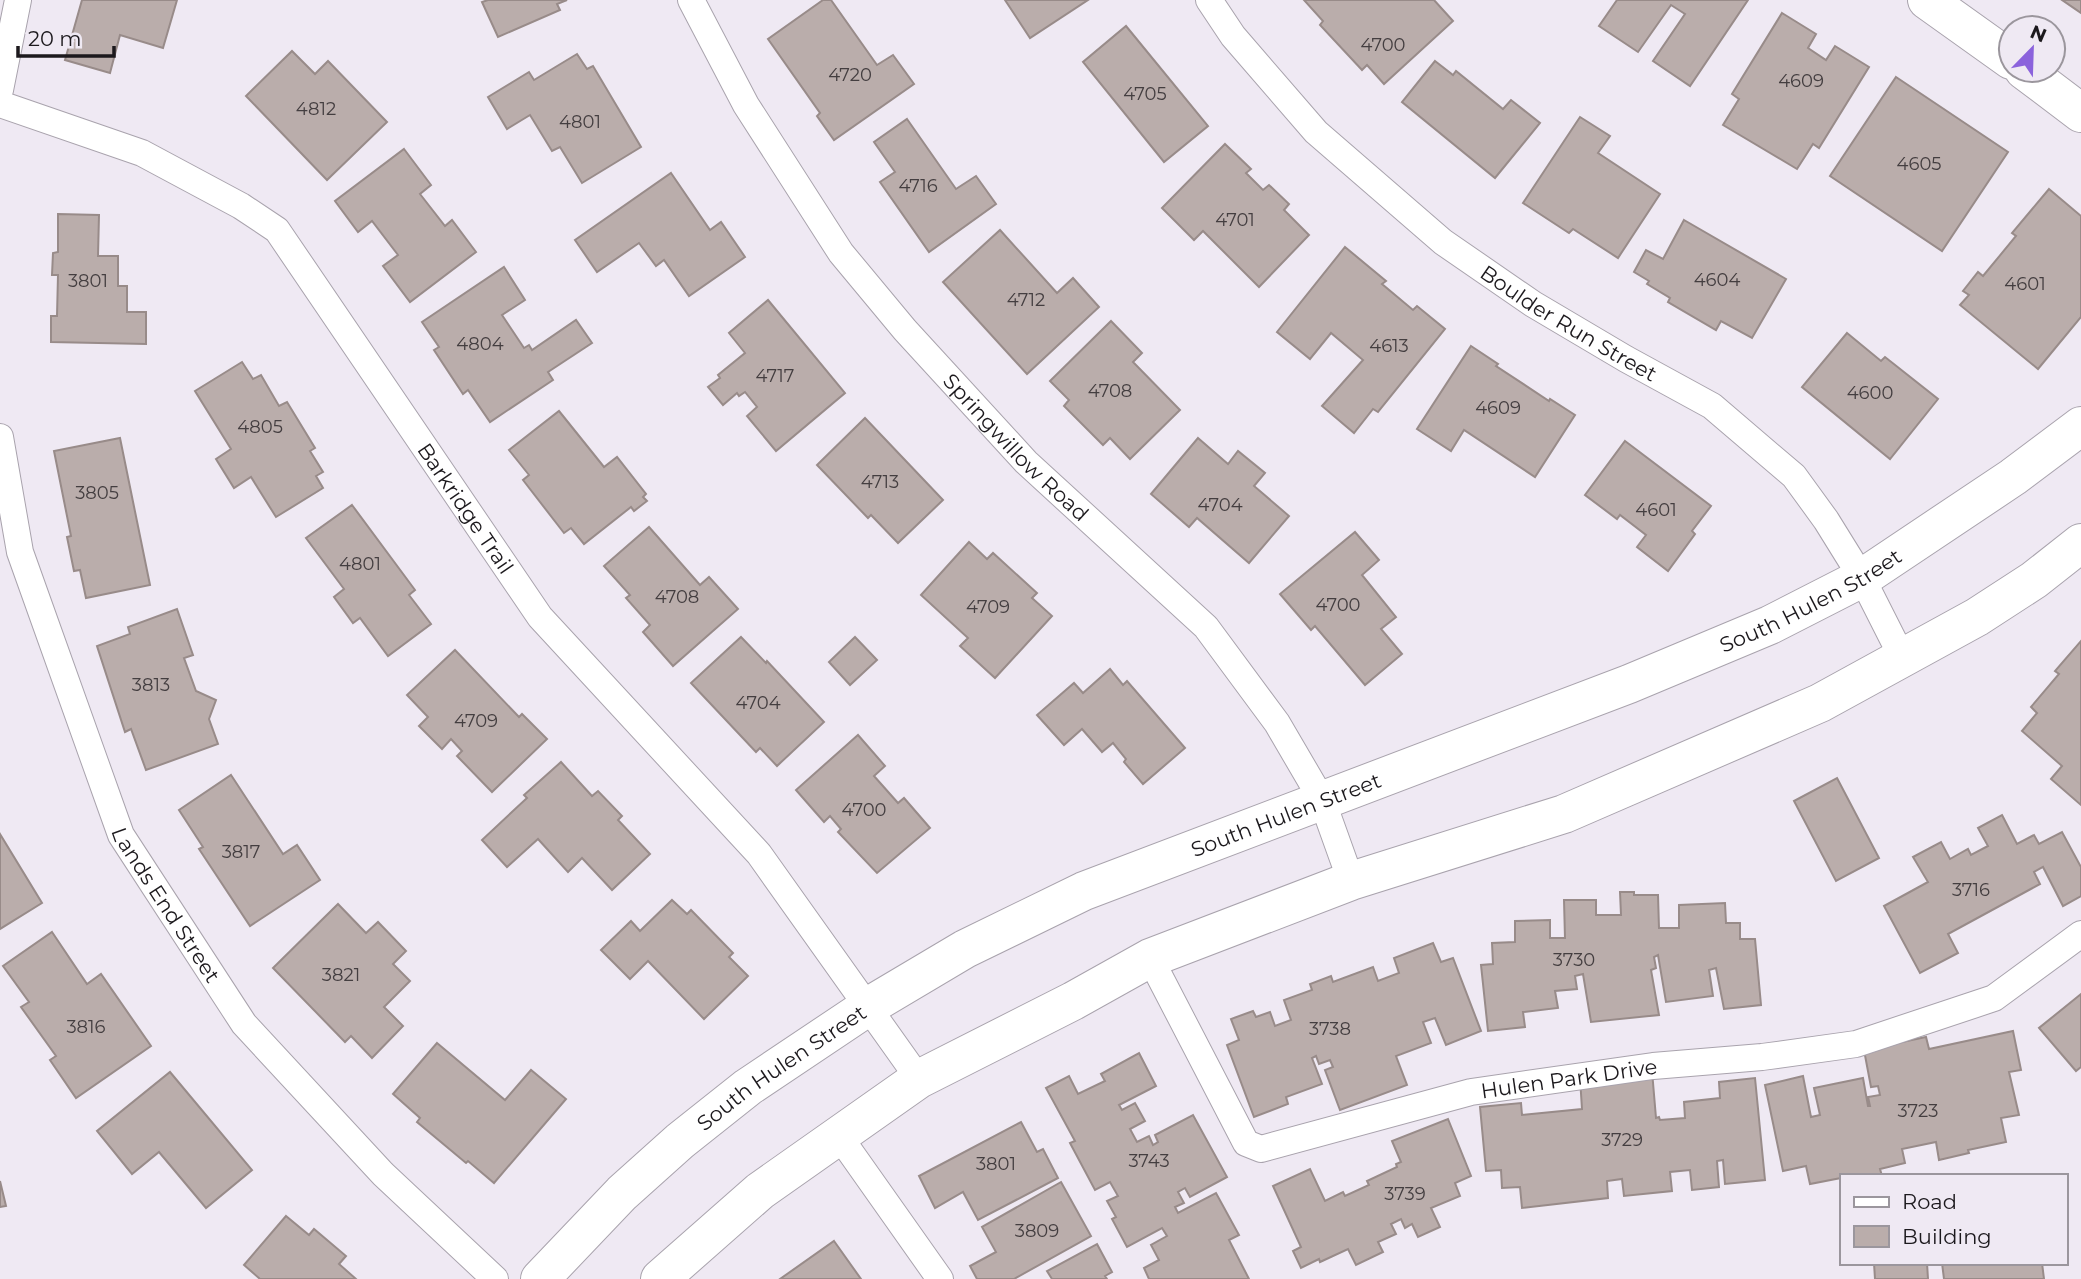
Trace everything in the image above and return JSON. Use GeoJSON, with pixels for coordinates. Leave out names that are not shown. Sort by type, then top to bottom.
{"type":"FeatureCollection","features":[{"type":"Feature","properties":{"kind":"main road"},"geometry":{"type":"LineString","coordinates":[[1927,0],[1997,50]]}},
{"type":"Feature","properties":{"kind":"main road"},"geometry":{"type":"LineString","coordinates":[[2043,84],[2081,113]]}},
{"type":"Feature","properties":{"kind":"main road","name":"South Hulen Street"},"geometry":{"type":"LineString","coordinates":[[540,1279],[587,1227],[680,1141],[748,1087],[869,1006],[965,949],[1083,891],[1629,684],[1770,625],[1862,578],[2013,477],[2081,426]]}},
{"type":"Feature","properties":{"kind":"main road"},"geometry":{"type":"LineString","coordinates":[[660,1279],[760,1191],[919,1079],[1073,1001],[1150,958],[1351,881],[1564,814],[1820,703],[1977,617],[2081,543]]}},
{"type":"Feature","properties":{"kind":"street"},"geometry":{"type":"LineString","coordinates":[[0,90],[18,0]]}},
{"type":"Feature","properties":{"kind":"street","name":"Springwillow Road"},"geometry":{"type":"LineString","coordinates":[[691,0],[746,104],[841,253],[905,330],[1026,461],[1206,628],[1277,723],[1322,800],[1351,881]]}},
{"type":"Feature","properties":{"kind":"street","name":"Boulder Run Street"},"geometry":{"type":"LineString","coordinates":[[1209,0],[1233,36],[1316,132],[1443,242],[1533,304],[1712,406],[1794,476],[1826,520],[1862,578],[1903,659]]}},
{"type":"Feature","properties":{"kind":"street","name":"Barkridge Trail"},"geometry":{"type":"LineString","coordinates":[[0,104],[142,153],[208,187],[277,230],[540,617],[760,854],[919,1079]]}},
{"type":"Feature","properties":{"kind":"street","name":"Lands End Street"},"geometry":{"type":"LineString","coordinates":[[0,437],[20,552],[121,835],[244,1024],[383,1174],[495,1279]]}},
{"type":"Feature","properties":{"kind":"street","name":"Hulen Park Drive"},"geometry":{"type":"LineString","coordinates":[[1150,958],[1246,1143],[1261,1149],[1471,1092],[1653,1066],[1762,1057],[1856,1044],[1994,998],[2081,934]]}},
{"type":"Feature","properties":{"kind":"street"},"geometry":{"type":"LineString","coordinates":[[839,1136],[940,1279]]}},
{"type":"Feature","properties":{"kind":"building"},"geometry":{"type":"Polygon","coordinates":[[[82,0],[177,0],[163,48],[120,35],[110,73],[65,60],[82,0]]]}},
{"type":"Feature","properties":{"kind":"building"},"geometry":{"type":"Polygon","coordinates":[[[567,0],[557,4],[560,10],[498,37],[482,2],[567,0]]]}},
{"type":"Feature","properties":{"kind":"building"},"geometry":{"type":"Polygon","coordinates":[[[823,0],[831,0],[877,65],[893,55],[914,84],[834,140],[817,116],[820,113],[768,39],[823,0]]]}},
{"type":"Feature","properties":{"kind":"building"},"geometry":{"type":"Polygon","coordinates":[[[1005,0],[1088,0],[1030,38],[1005,0]]]}},
{"type":"Feature","properties":{"kind":"building"},"geometry":{"type":"Polygon","coordinates":[[[1304,0],[1434,0],[1453,21],[1384,84],[1367,65],[1362,70],[1320,25],[1323,21],[1304,0]]]}},
{"type":"Feature","properties":{"kind":"building"},"geometry":{"type":"Polygon","coordinates":[[[1617,0],[1748,0],[1690,86],[1653,61],[1685,14],[1671,5],[1638,52],[1599,26],[1617,0]]]}},
{"type":"Feature","properties":{"kind":"building"},"geometry":{"type":"Polygon","coordinates":[[[2062,0],[2081,0],[2081,13],[2062,0]]]}},
{"type":"Feature","properties":{"kind":"building"},"geometry":{"type":"Polygon","coordinates":[[[1782,13],[1816,34],[1808,48],[1826,60],[1835,46],[1869,67],[1819,148],[1813,144],[1797,169],[1723,125],[1739,99],[1732,94],[1782,13]]]}},
{"type":"Feature","properties":{"kind":"building"},"geometry":{"type":"Polygon","coordinates":[[[1126,26],[1208,126],[1164,162],[1083,62],[1126,26]]]}},
{"type":"Feature","properties":{"kind":"building"},"geometry":{"type":"Polygon","coordinates":[[[292,51],[315,74],[328,61],[387,122],[327,180],[246,96],[292,51]]]}},
{"type":"Feature","properties":{"kind":"building"},"geometry":{"type":"Polygon","coordinates":[[[577,54],[587,69],[593,66],[641,147],[582,183],[560,147],[552,151],[530,115],[507,129],[488,97],[529,72],[534,80],[577,54]]]}},
{"type":"Feature","properties":{"kind":"building"},"geometry":{"type":"Polygon","coordinates":[[[1435,61],[1453,75],[1456,71],[1503,109],[1511,100],[1540,123],[1495,178],[1402,102],[1435,61]]]}},
{"type":"Feature","properties":{"kind":"building"},"geometry":{"type":"Polygon","coordinates":[[[1896,77],[2008,152],[1942,251],[1830,176],[1896,77]]]}},
{"type":"Feature","properties":{"kind":"building"},"geometry":{"type":"Polygon","coordinates":[[[1580,117],[1610,136],[1598,153],[1660,194],[1618,258],[1573,229],[1569,233],[1523,203],[1580,117]]]}},
{"type":"Feature","properties":{"kind":"building"},"geometry":{"type":"Polygon","coordinates":[[[907,119],[956,189],[976,176],[996,204],[929,252],[880,182],[895,172],[874,142],[907,119]]]}},
{"type":"Feature","properties":{"kind":"building"},"geometry":{"type":"Polygon","coordinates":[[[1225,144],[1251,169],[1246,173],[1263,190],[1269,185],[1289,204],[1284,210],[1309,235],[1259,287],[1203,231],[1194,240],[1162,208],[1225,144]]]}},
{"type":"Feature","properties":{"kind":"building"},"geometry":{"type":"Polygon","coordinates":[[[404,149],[431,185],[420,194],[445,226],[452,220],[476,252],[410,302],[383,266],[398,255],[372,221],[358,232],[335,201],[404,149]]]}},
{"type":"Feature","properties":{"kind":"building"},"geometry":{"type":"Polygon","coordinates":[[[671,173],[710,230],[721,222],[745,257],[689,296],[664,260],[656,266],[639,243],[597,272],[575,240],[671,173]]]}},
{"type":"Feature","properties":{"kind":"building"},"geometry":{"type":"Polygon","coordinates":[[[2049,189],[2081,216],[2081,317],[2038,369],[1960,305],[1969,295],[1963,291],[1978,272],[1983,276],[2016,236],[2012,233],[2049,189]]]}},
{"type":"Feature","properties":{"kind":"building"},"geometry":{"type":"Polygon","coordinates":[[[58,214],[99,215],[98,256],[118,256],[118,286],[127,286],[127,312],[146,312],[146,344],[51,342],[51,316],[57,316],[58,275],[52,275],[53,253],[58,252],[58,214]]]}},
{"type":"Feature","properties":{"kind":"building"},"geometry":{"type":"Polygon","coordinates":[[[1684,220],[1786,279],[1752,338],[1721,321],[1716,330],[1668,302],[1670,298],[1647,284],[1649,281],[1634,272],[1646,250],[1663,259],[1684,220]]]}},
{"type":"Feature","properties":{"kind":"building"},"geometry":{"type":"Polygon","coordinates":[[[1000,230],[1057,293],[1073,278],[1099,307],[1027,374],[943,282],[1000,230]]]}},
{"type":"Feature","properties":{"kind":"building"},"geometry":{"type":"Polygon","coordinates":[[[1345,247],[1386,281],[1382,284],[1413,310],[1417,306],[1445,329],[1378,412],[1373,409],[1354,433],[1322,406],[1363,360],[1331,333],[1310,359],[1277,332],[1345,247]]]}},
{"type":"Feature","properties":{"kind":"building"},"geometry":{"type":"Polygon","coordinates":[[[504,267],[525,300],[502,315],[524,348],[529,345],[532,350],[576,320],[592,343],[548,372],[553,380],[490,422],[468,390],[463,394],[434,350],[439,347],[422,322],[504,267]]]}},
{"type":"Feature","properties":{"kind":"building"},"geometry":{"type":"Polygon","coordinates":[[[768,300],[845,393],[776,451],[747,416],[757,407],[745,392],[739,396],[737,393],[723,405],[708,387],[745,353],[729,333],[768,300]]]}},
{"type":"Feature","properties":{"kind":"building"},"geometry":{"type":"Polygon","coordinates":[[[1111,321],[1142,353],[1133,362],[1180,410],[1130,459],[1110,438],[1103,445],[1064,406],[1069,400],[1050,381],[1111,321]]]}},
{"type":"Feature","properties":{"kind":"building"},"geometry":{"type":"Polygon","coordinates":[[[1847,333],[1881,361],[1885,357],[1938,399],[1890,459],[1802,387],[1847,333]]]}},
{"type":"Feature","properties":{"kind":"building"},"geometry":{"type":"Polygon","coordinates":[[[1471,346],[1498,364],[1496,366],[1575,415],[1535,477],[1464,430],[1451,451],[1417,429],[1471,346]]]}},
{"type":"Feature","properties":{"kind":"building"},"geometry":{"type":"Polygon","coordinates":[[[242,362],[253,379],[261,375],[279,406],[287,402],[315,448],[310,451],[323,472],[316,476],[323,488],[276,517],[251,477],[234,488],[216,459],[231,449],[195,391],[242,362]]]}},
{"type":"Feature","properties":{"kind":"building"},"geometry":{"type":"Polygon","coordinates":[[[559,411],[604,467],[617,457],[646,494],[643,497],[647,501],[634,511],[631,507],[584,544],[571,528],[564,533],[523,480],[529,475],[509,450],[559,411]]]}},
{"type":"Feature","properties":{"kind":"building"},"geometry":{"type":"Polygon","coordinates":[[[865,418],[943,500],[898,543],[871,515],[868,518],[817,465],[865,418]]]}},
{"type":"Feature","properties":{"kind":"building"},"geometry":{"type":"Polygon","coordinates":[[[120,438],[150,585],[86,598],[80,570],[74,571],[67,537],[71,536],[54,451],[120,438]]]}},
{"type":"Feature","properties":{"kind":"building"},"geometry":{"type":"Polygon","coordinates":[[[1198,438],[1228,464],[1238,451],[1265,473],[1254,486],[1289,516],[1249,563],[1197,518],[1189,527],[1151,494],[1198,438]]]}},
{"type":"Feature","properties":{"kind":"building"},"geometry":{"type":"Polygon","coordinates":[[[1625,441],[1711,506],[1692,531],[1695,534],[1668,571],[1637,547],[1646,535],[1620,515],[1617,519],[1585,495],[1625,441]]]}},
{"type":"Feature","properties":{"kind":"building"},"geometry":{"type":"Polygon","coordinates":[[[352,505],[415,590],[409,595],[431,624],[388,656],[360,618],[353,623],[334,597],[344,589],[306,538],[352,505]]]}},
{"type":"Feature","properties":{"kind":"building"},"geometry":{"type":"Polygon","coordinates":[[[649,527],[700,585],[709,577],[738,609],[673,666],[643,632],[650,625],[626,598],[630,595],[604,566],[649,527]]]}},
{"type":"Feature","properties":{"kind":"building"},"geometry":{"type":"Polygon","coordinates":[[[1355,532],[1379,560],[1362,575],[1396,617],[1381,629],[1402,654],[1365,685],[1315,626],[1311,630],[1280,594],[1355,532]]]}},
{"type":"Feature","properties":{"kind":"building"},"geometry":{"type":"Polygon","coordinates":[[[969,542],[987,559],[993,553],[1037,593],[1032,598],[1052,616],[995,678],[960,646],[968,638],[921,595],[969,542]]]}},
{"type":"Feature","properties":{"kind":"building"},"geometry":{"type":"Polygon","coordinates":[[[177,609],[193,655],[184,658],[196,691],[216,700],[209,719],[218,744],[146,770],[131,729],[125,732],[97,646],[130,634],[128,627],[177,609]]]}},
{"type":"Feature","properties":{"kind":"building"},"geometry":{"type":"Polygon","coordinates":[[[741,637],[824,722],[777,766],[760,748],[756,752],[691,683],[741,637]]]}},
{"type":"Feature","properties":{"kind":"building"},"geometry":{"type":"Polygon","coordinates":[[[855,637],[877,660],[850,685],[829,662],[855,637]]]}},
{"type":"Feature","properties":{"kind":"building"},"geometry":{"type":"Polygon","coordinates":[[[2081,641],[2081,805],[2051,779],[2062,766],[2022,731],[2037,713],[2031,707],[2059,674],[2055,671],[2081,641]]]}},
{"type":"Feature","properties":{"kind":"building"},"geometry":{"type":"Polygon","coordinates":[[[455,650],[519,717],[522,714],[547,739],[492,792],[457,756],[462,751],[451,739],[442,749],[419,726],[428,717],[407,695],[455,650]]]}},
{"type":"Feature","properties":{"kind":"building"},"geometry":{"type":"Polygon","coordinates":[[[1110,669],[1123,685],[1127,681],[1185,748],[1143,784],[1124,762],[1126,759],[1113,743],[1102,752],[1082,729],[1064,745],[1037,715],[1074,683],[1083,693],[1110,669]]]}},
{"type":"Feature","properties":{"kind":"building"},"geometry":{"type":"Polygon","coordinates":[[[858,735],[885,766],[874,776],[898,803],[904,798],[930,828],[877,873],[838,832],[841,829],[830,816],[824,822],[796,790],[858,735]]]}},
{"type":"Feature","properties":{"kind":"building"},"geometry":{"type":"Polygon","coordinates":[[[561,762],[592,796],[598,791],[622,816],[618,820],[650,854],[612,890],[582,858],[568,872],[538,839],[507,867],[482,840],[527,798],[524,795],[561,762]]]}},
{"type":"Feature","properties":{"kind":"building"},"geometry":{"type":"Polygon","coordinates":[[[231,775],[283,854],[297,845],[320,880],[250,926],[199,849],[203,847],[179,810],[231,775]]]}},
{"type":"Feature","properties":{"kind":"building"},"geometry":{"type":"Polygon","coordinates":[[[1837,778],[1879,858],[1836,881],[1794,801],[1837,778]]]}},
{"type":"Feature","properties":{"kind":"building"},"geometry":{"type":"Polygon","coordinates":[[[2002,815],[2017,844],[2034,835],[2039,844],[2062,832],[2081,867],[2081,896],[2063,906],[2043,867],[2034,872],[2040,884],[1948,934],[1958,953],[1920,973],[1884,906],[1928,882],[1913,857],[1941,842],[1950,859],[1968,849],[1971,855],[1988,846],[1978,828],[2002,815]]]}},
{"type":"Feature","properties":{"kind":"building"},"geometry":{"type":"Polygon","coordinates":[[[0,834],[42,903],[0,929],[0,834]]]}},
{"type":"Feature","properties":{"kind":"building"},"geometry":{"type":"Polygon","coordinates":[[[1620,892],[1658,895],[1659,928],[1679,928],[1679,905],[1725,903],[1726,923],[1740,923],[1740,939],[1755,939],[1761,1005],[1724,1009],[1716,968],[1709,970],[1713,996],[1666,1002],[1658,955],[1654,957],[1656,968],[1651,970],[1659,1015],[1591,1022],[1583,974],[1575,976],[1577,989],[1555,991],[1558,1008],[1523,1012],[1525,1027],[1488,1031],[1481,965],[1493,964],[1492,943],[1515,942],[1515,921],[1550,920],[1550,938],[1565,938],[1564,900],[1596,900],[1596,915],[1621,915],[1620,892]]]}},
{"type":"Feature","properties":{"kind":"building"},"geometry":{"type":"Polygon","coordinates":[[[672,900],[687,914],[691,910],[733,953],[729,957],[748,976],[704,1019],[648,961],[630,979],[601,950],[631,921],[640,931],[672,900]]]}},
{"type":"Feature","properties":{"kind":"building"},"geometry":{"type":"Polygon","coordinates":[[[338,904],[366,933],[378,922],[406,951],[393,964],[410,981],[384,1007],[403,1026],[372,1058],[351,1036],[345,1042],[273,968],[338,904]]]}},
{"type":"Feature","properties":{"kind":"building"},"geometry":{"type":"Polygon","coordinates":[[[52,932],[87,984],[101,974],[151,1046],[76,1098],[50,1060],[56,1056],[21,1007],[29,1002],[3,966],[52,932]]]}},
{"type":"Feature","properties":{"kind":"building"},"geometry":{"type":"Polygon","coordinates":[[[1433,943],[1441,962],[1453,958],[1481,1031],[1446,1045],[1435,1018],[1423,1022],[1431,1043],[1396,1056],[1407,1085],[1340,1110],[1325,1070],[1333,1067],[1330,1060],[1319,1064],[1316,1056],[1312,1058],[1322,1084],[1286,1097],[1288,1104],[1254,1117],[1227,1045],[1239,1040],[1231,1019],[1253,1011],[1256,1017],[1270,1012],[1275,1026],[1291,1020],[1284,1000],[1312,990],[1310,984],[1331,976],[1333,982],[1373,967],[1378,981],[1399,973],[1394,958],[1433,943]]]}},
{"type":"Feature","properties":{"kind":"building"},"geometry":{"type":"Polygon","coordinates":[[[2081,994],[2081,1067],[2076,1071],[2039,1028],[2081,994]]]}},
{"type":"Feature","properties":{"kind":"building"},"geometry":{"type":"Polygon","coordinates":[[[2013,1031],[2021,1070],[2009,1072],[2019,1115],[2001,1118],[2006,1142],[1968,1150],[1969,1153],[1939,1160],[1936,1142],[1902,1149],[1905,1163],[1880,1169],[1881,1174],[1840,1174],[1840,1178],[1810,1184],[1806,1166],[1783,1171],[1765,1085],[1803,1076],[1811,1117],[1820,1115],[1814,1088],[1863,1078],[1870,1106],[1868,1097],[1880,1095],[1878,1086],[1871,1087],[1864,1050],[1926,1037],[1929,1049],[2013,1031]]]}},
{"type":"Feature","properties":{"kind":"building"},"geometry":{"type":"Polygon","coordinates":[[[437,1043],[505,1100],[531,1070],[566,1099],[494,1183],[417,1122],[420,1118],[393,1094],[437,1043]]]}},
{"type":"Feature","properties":{"kind":"building"},"geometry":{"type":"Polygon","coordinates":[[[1139,1053],[1156,1086],[1119,1105],[1122,1110],[1135,1103],[1145,1121],[1130,1129],[1137,1142],[1149,1136],[1153,1145],[1158,1142],[1155,1135],[1193,1115],[1227,1177],[1190,1197],[1185,1188],[1178,1192],[1184,1203],[1175,1207],[1178,1213],[1216,1193],[1239,1235],[1229,1240],[1249,1279],[1149,1279],[1144,1268],[1159,1260],[1151,1245],[1167,1236],[1162,1228],[1127,1247],[1112,1219],[1116,1217],[1107,1201],[1118,1196],[1110,1182],[1095,1190],[1070,1143],[1075,1141],[1046,1088],[1069,1076],[1078,1094],[1105,1081],[1101,1074],[1139,1053]]]}},
{"type":"Feature","properties":{"kind":"building"},"geometry":{"type":"Polygon","coordinates":[[[1652,1071],[1656,1118],[1659,1117],[1660,1120],[1685,1118],[1684,1102],[1720,1098],[1719,1082],[1755,1078],[1765,1180],[1725,1184],[1723,1160],[1717,1161],[1719,1187],[1692,1190],[1690,1170],[1670,1172],[1672,1191],[1624,1196],[1622,1179],[1607,1181],[1608,1198],[1522,1208],[1520,1187],[1502,1188],[1501,1170],[1486,1171],[1480,1107],[1521,1103],[1522,1115],[1582,1109],[1580,1078],[1652,1071]]]}},
{"type":"Feature","properties":{"kind":"building"},"geometry":{"type":"Polygon","coordinates":[[[170,1072],[252,1170],[206,1208],[159,1152],[132,1174],[97,1131],[170,1072]]]}},
{"type":"Feature","properties":{"kind":"building"},"geometry":{"type":"Polygon","coordinates":[[[1448,1119],[1471,1176],[1455,1183],[1460,1196],[1431,1208],[1440,1227],[1418,1237],[1412,1224],[1405,1228],[1401,1219],[1391,1224],[1396,1234],[1378,1242],[1383,1252],[1356,1265],[1348,1249],[1301,1268],[1293,1251],[1301,1247],[1273,1186],[1310,1169],[1325,1201],[1343,1192],[1345,1196],[1369,1185],[1367,1181],[1397,1167],[1396,1164],[1401,1162],[1392,1141],[1448,1119]]]}},
{"type":"Feature","properties":{"kind":"building"},"geometry":{"type":"Polygon","coordinates":[[[1021,1122],[1037,1152],[1043,1149],[1058,1178],[978,1220],[963,1192],[935,1208],[919,1176],[1021,1122]]]}},
{"type":"Feature","properties":{"kind":"building"},"geometry":{"type":"Polygon","coordinates":[[[0,1181],[6,1206],[0,1207],[0,1181]]]}},
{"type":"Feature","properties":{"kind":"building"},"geometry":{"type":"Polygon","coordinates":[[[1061,1182],[1091,1236],[1014,1279],[977,1279],[970,1266],[996,1252],[982,1227],[1061,1182]]]}},
{"type":"Feature","properties":{"kind":"building"},"geometry":{"type":"Polygon","coordinates":[[[286,1216],[309,1235],[314,1229],[346,1256],[339,1264],[356,1279],[260,1279],[244,1265],[286,1216]]]}},
{"type":"Feature","properties":{"kind":"building"},"geometry":{"type":"Polygon","coordinates":[[[834,1241],[861,1279],[780,1279],[834,1241]]]}},
{"type":"Feature","properties":{"kind":"building"},"geometry":{"type":"Polygon","coordinates":[[[1097,1244],[1112,1272],[1105,1276],[1107,1279],[1052,1279],[1047,1271],[1097,1244]]]}},
{"type":"Feature","properties":{"kind":"building"},"geometry":{"type":"Polygon","coordinates":[[[1874,1265],[1927,1265],[1928,1279],[1875,1279],[1874,1265]]]}},
{"type":"Feature","properties":{"kind":"building"},"geometry":{"type":"Polygon","coordinates":[[[1942,1265],[2042,1265],[2044,1279],[1944,1279],[1942,1265]]]}}]}
